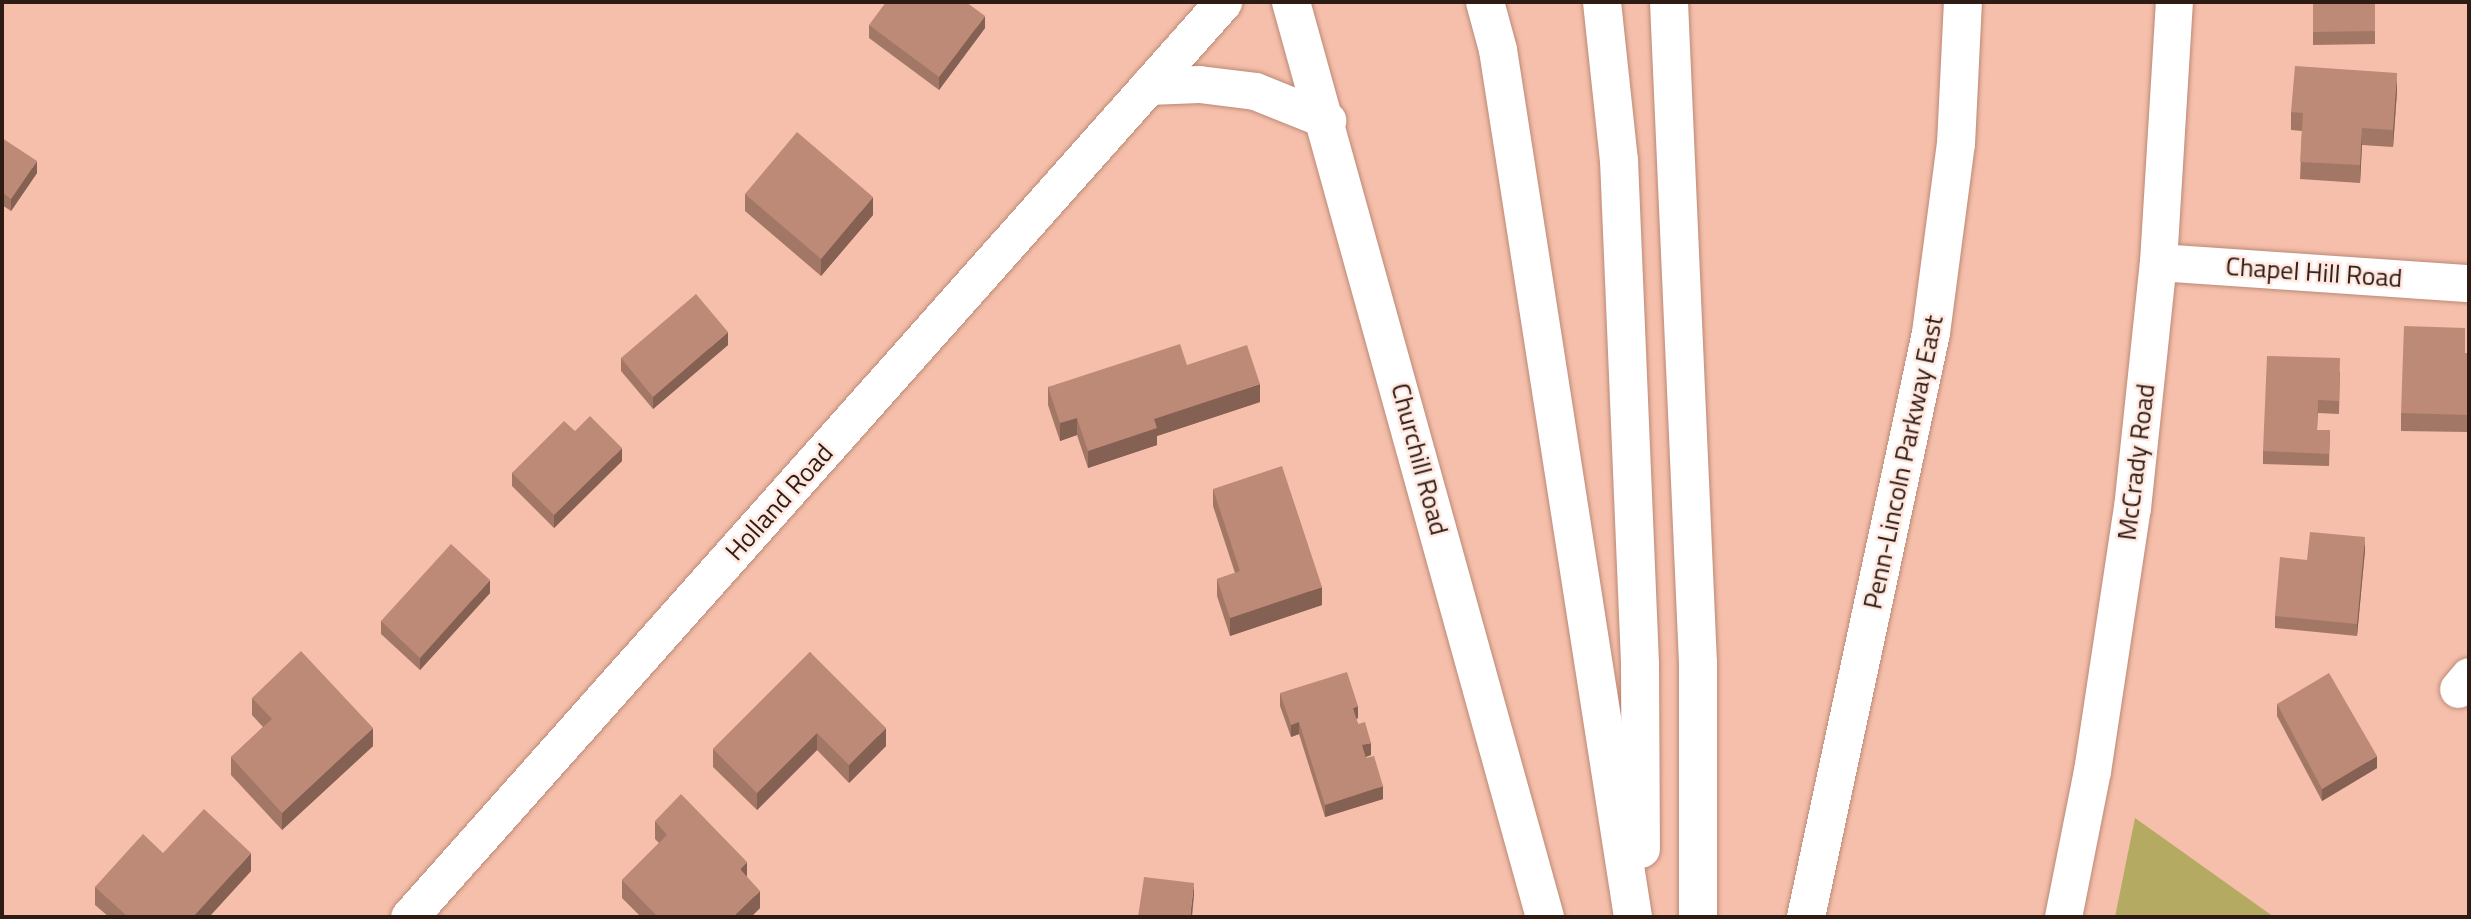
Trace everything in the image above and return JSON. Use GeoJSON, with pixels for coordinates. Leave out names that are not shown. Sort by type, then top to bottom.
{"type":"FeatureCollection","features":[{"type":"Feature","properties":{"kind":"main road","name":"Churchill Road"},"geometry":{"type":"LineString","coordinates":[[1291,2],[1327,120],[1545,917]]}},
{"type":"Feature","properties":{"kind":"main road"},"geometry":{"type":"LineString","coordinates":[[1485,2],[1499,50],[1633,917]]}},
{"type":"Feature","properties":{"kind":"main road"},"geometry":{"type":"LineString","coordinates":[[1602,2],[1619,160]]}},
{"type":"Feature","properties":{"kind":"main road"},"geometry":{"type":"LineString","coordinates":[[1616,2],[1619,160],[1640,664],[1640,917]]}},
{"type":"Feature","properties":{"kind":"main road"},"geometry":{"type":"LineString","coordinates":[[1670,2],[1698,663],[1698,917]]}},
{"type":"Feature","properties":{"kind":"main road","name":"Penn-Lincoln Parkway East"},"geometry":{"type":"LineString","coordinates":[[1806,917],[1931,333],[1956,144],[1964,2]]}},
{"type":"Feature","properties":{"kind":"street","name":"Holland Road"},"geometry":{"type":"LineString","coordinates":[[409,917],[1223,2]]}},
{"type":"Feature","properties":{"kind":"street","name":"McCrady Road"},"geometry":{"type":"LineString","coordinates":[[2063,917],[2092,771],[2132,508],[2158,262],[2174,2]]}},
{"type":"Feature","properties":{"kind":"street"},"geometry":{"type":"LineString","coordinates":[[1149,86],[1199,84],[1255,91],[1327,120]]}},
{"type":"Feature","properties":{"kind":"street","name":"Chapel Hill Road"},"geometry":{"type":"LineString","coordinates":[[2158,262],[2469,283]]}},
{"type":"Feature","properties":{"kind":"shaded area"},"geometry":{"type":"Polygon","coordinates":[[[2135,818],[2274,917],[2115,917],[2135,818]]]}},
{"type":"Feature","properties":{"kind":"building"},"geometry":{"type":"Polygon","coordinates":[[[886,2],[966,2],[985,16],[939,77],[869,25],[886,2]]]}},
{"type":"Feature","properties":{"kind":"building"},"geometry":{"type":"Polygon","coordinates":[[[2313,2],[2375,2],[2375,31],[2313,32],[2313,2]]]}},
{"type":"Feature","properties":{"kind":"building"},"geometry":{"type":"Polygon","coordinates":[[[2295,66],[2397,73],[2393,130],[2362,128],[2360,165],[2300,162],[2303,113],[2291,112],[2295,66]]]}},
{"type":"Feature","properties":{"kind":"building"},"geometry":{"type":"Polygon","coordinates":[[[797,132],[873,197],[821,259],[745,194],[797,132]]]}},
{"type":"Feature","properties":{"kind":"building"},"geometry":{"type":"Polygon","coordinates":[[[2,138],[37,161],[11,199],[2,192],[2,138]]]}},
{"type":"Feature","properties":{"kind":"building"},"geometry":{"type":"Polygon","coordinates":[[[696,294],[728,332],[653,397],[621,358],[696,294]]]}},
{"type":"Feature","properties":{"kind":"building"},"geometry":{"type":"Polygon","coordinates":[[[2404,326],[2465,328],[2465,353],[2469,354],[2469,415],[2401,413],[2404,326]]]}},
{"type":"Feature","properties":{"kind":"building"},"geometry":{"type":"Polygon","coordinates":[[[1180,344],[1187,365],[1247,345],[1260,384],[1154,419],[1157,428],[1088,451],[1077,418],[1060,423],[1048,387],[1180,344]]]}},
{"type":"Feature","properties":{"kind":"building"},"geometry":{"type":"Polygon","coordinates":[[[2267,356],[2340,358],[2339,401],[2318,400],[2317,430],[2330,430],[2329,454],[2263,451],[2267,356]]]}},
{"type":"Feature","properties":{"kind":"building"},"geometry":{"type":"Polygon","coordinates":[[[590,416],[622,448],[554,515],[512,473],[564,421],[575,431],[590,416]]]}},
{"type":"Feature","properties":{"kind":"building"},"geometry":{"type":"Polygon","coordinates":[[[1282,466],[1322,587],[1230,618],[1217,579],[1240,571],[1213,489],[1282,466]]]}},
{"type":"Feature","properties":{"kind":"building"},"geometry":{"type":"Polygon","coordinates":[[[2310,532],[2365,537],[2357,624],[2275,616],[2280,557],[2307,560],[2310,532]]]}},
{"type":"Feature","properties":{"kind":"building"},"geometry":{"type":"Polygon","coordinates":[[[451,544],[490,580],[420,658],[381,621],[451,544]]]}},
{"type":"Feature","properties":{"kind":"building"},"geometry":{"type":"Polygon","coordinates":[[[301,651],[373,728],[282,813],[231,757],[272,719],[252,698],[301,651]]]}},
{"type":"Feature","properties":{"kind":"building"},"geometry":{"type":"Polygon","coordinates":[[[810,652],[886,728],[849,765],[817,733],[757,793],[713,749],[810,652]]]}},
{"type":"Feature","properties":{"kind":"building"},"geometry":{"type":"Polygon","coordinates":[[[1347,672],[1358,706],[1353,708],[1358,724],[1365,722],[1371,743],[1362,745],[1366,758],[1374,756],[1383,786],[1325,805],[1299,722],[1291,725],[1280,693],[1347,672]]]}},
{"type":"Feature","properties":{"kind":"building"},"geometry":{"type":"Polygon","coordinates":[[[2329,673],[2377,756],[2322,789],[2277,704],[2329,673]]]}},
{"type":"Feature","properties":{"kind":"building"},"geometry":{"type":"Polygon","coordinates":[[[681,794],[747,862],[740,869],[760,891],[733,917],[658,917],[622,880],[667,835],[655,821],[681,794]]]}},
{"type":"Feature","properties":{"kind":"building"},"geometry":{"type":"Polygon","coordinates":[[[204,809],[251,853],[193,917],[128,917],[95,887],[143,834],[163,853],[204,809]]]}},
{"type":"Feature","properties":{"kind":"building"},"geometry":{"type":"Polygon","coordinates":[[[1144,877],[1194,883],[1190,917],[1138,917],[1144,877]]]}}]}
